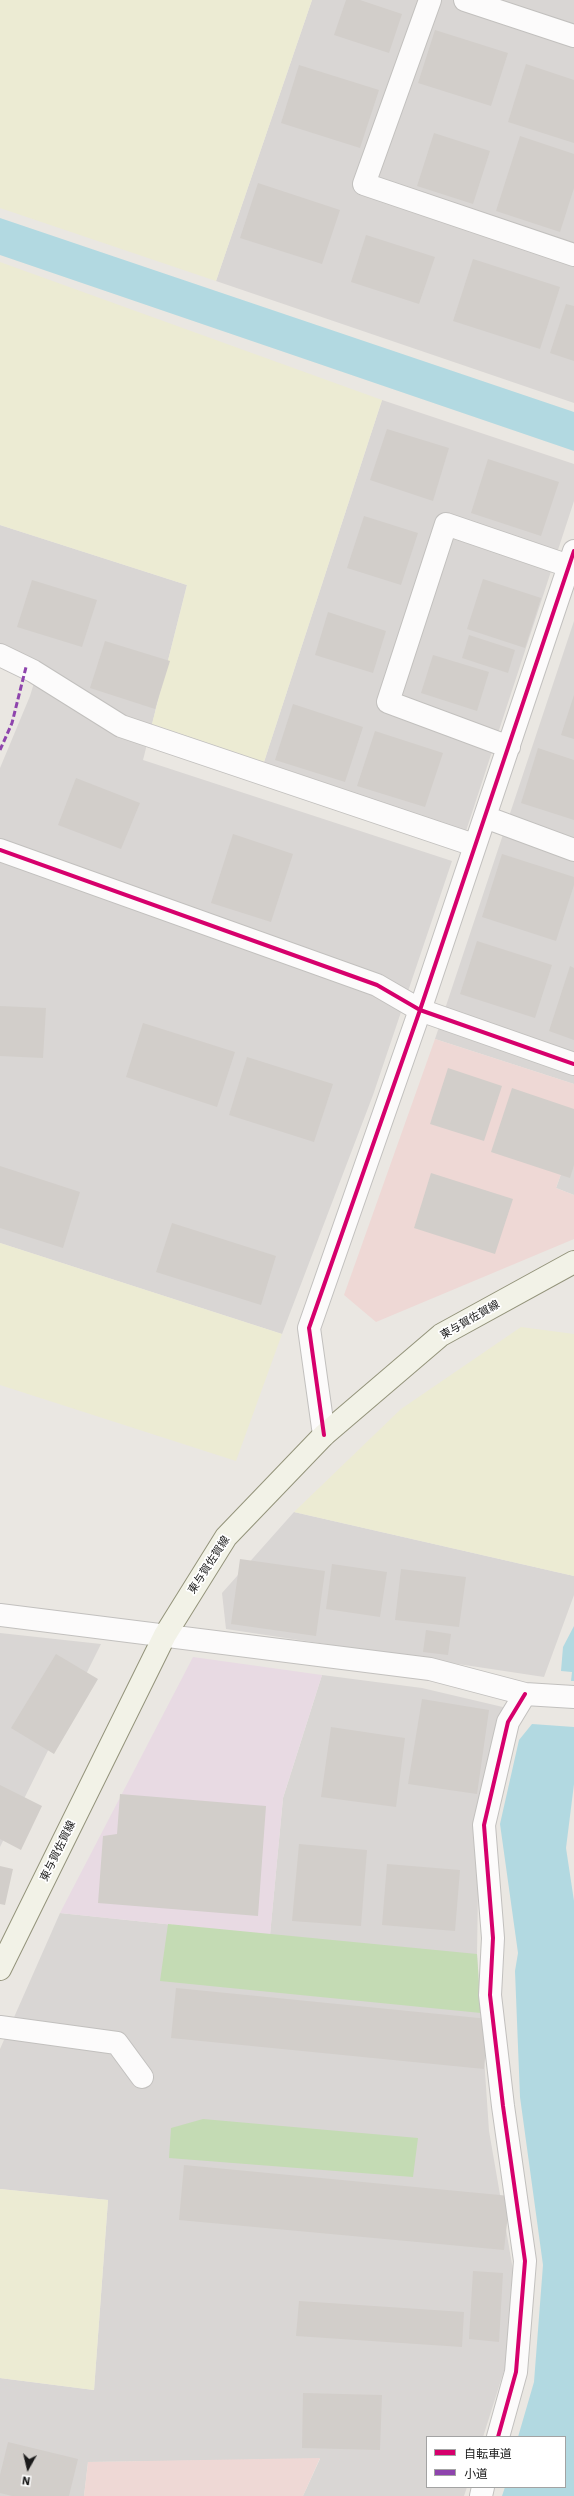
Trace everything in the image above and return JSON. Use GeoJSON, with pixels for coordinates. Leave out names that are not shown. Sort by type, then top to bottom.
{"type":"FeatureCollection","features":[{"type":"Feature","properties":{"kind":"main road","name":"東与賀佐賀線"},"geometry":{"type":"LineString","coordinates":[[0,1969],[165,1635],[226,1537],[324,1435],[441,1335],[574,1262]]}},
{"type":"Feature","properties":{"kind":"street"},"geometry":{"type":"LineString","coordinates":[[430,0],[364,184],[574,255]]}},
{"type":"Feature","properties":{"kind":"street"},"geometry":{"type":"LineString","coordinates":[[465,0],[574,36]]}},
{"type":"Feature","properties":{"kind":"street"},"geometry":{"type":"LineString","coordinates":[[324,1435],[309,1328],[420,1010],[474,845],[509,747],[566,605],[572,558],[446,524],[388,702],[509,747]]}},
{"type":"Feature","properties":{"kind":"street"},"geometry":{"type":"LineString","coordinates":[[0,656],[33,671],[121,726],[474,845]]}},
{"type":"Feature","properties":{"kind":"street"},"geometry":{"type":"LineString","coordinates":[[485,817],[574,850]]}},
{"type":"Feature","properties":{"kind":"street"},"geometry":{"type":"LineString","coordinates":[[0,850],[377,985],[420,1010],[574,1064]]}},
{"type":"Feature","properties":{"kind":"street"},"geometry":{"type":"LineString","coordinates":[[0,1615],[430,1669],[525,1694],[574,1697]]}},
{"type":"Feature","properties":{"kind":"street"},"geometry":{"type":"LineString","coordinates":[[498,2436],[516,2372],[525,2261],[503,2106],[490,1995],[493,1938],[484,1825],[508,1722],[525,1694]]}},
{"type":"Feature","properties":{"kind":"street"},"geometry":{"type":"LineString","coordinates":[[0,2027],[117,2042],[142,2077]]}},
{"type":"Feature","properties":{"kind":"shaded area"},"geometry":{"type":"Polygon","coordinates":[[[312,0],[574,0],[574,403],[216,281],[312,0]]]}},
{"type":"Feature","properties":{"kind":"shaded area"},"geometry":{"type":"Polygon","coordinates":[[[382,400],[574,464],[574,501],[466,831],[264,762],[382,400]]]}},
{"type":"Feature","properties":{"kind":"shaded area"},"geometry":{"type":"Polygon","coordinates":[[[0,525],[187,585],[143,760],[452,861],[373,1095],[282,1334],[0,1243],[0,768],[30,696],[38,670],[0,646],[0,525]]]}},
{"type":"Feature","properties":{"kind":"shaded area"},"geometry":{"type":"Polygon","coordinates":[[[574,621],[574,1084],[435,1039],[574,621]]]}},
{"type":"Feature","properties":{"kind":"shaded area"},"geometry":{"type":"Polygon","coordinates":[[[435,1039],[574,1084],[574,1138],[556,1188],[574,1195],[574,1239],[376,1322],[344,1295],[435,1039]]]}},
{"type":"Feature","properties":{"kind":"shaded area"},"geometry":{"type":"Polygon","coordinates":[[[574,1138],[574,1195],[556,1188],[574,1138]]]}},
{"type":"Feature","properties":{"kind":"shaded area"},"geometry":{"type":"Polygon","coordinates":[[[294,1512],[574,1576],[574,1595],[544,1677],[226,1629],[222,1593],[294,1512]]]}},
{"type":"Feature","properties":{"kind":"shaded area"},"geometry":{"type":"Polygon","coordinates":[[[0,1633],[101,1644],[0,1847],[0,1633]]]}},
{"type":"Feature","properties":{"kind":"shaded area"},"geometry":{"type":"Polygon","coordinates":[[[193,1657],[322,1675],[283,1798],[270,1935],[60,1913],[193,1657]]]}},
{"type":"Feature","properties":{"kind":"shaded area"},"geometry":{"type":"Polygon","coordinates":[[[322,1675],[422,1688],[507,1708],[479,1826],[477,1954],[489,2131],[513,2270],[509,2355],[483,2436],[426,2436],[426,2488],[467,2488],[464,2496],[303,2496],[320,2459],[88,2462],[84,2496],[0,2496],[0,2378],[94,2390],[108,2200],[0,2189],[0,2049],[60,1913],[270,1935],[283,1798],[322,1675]]]}},
{"type":"Feature","properties":{"kind":"shaded area"},"geometry":{"type":"Polygon","coordinates":[[[320,2458],[303,2496],[84,2496],[88,2462],[320,2458]]]}},
{"type":"Feature","properties":{"kind":"green space"},"geometry":{"type":"Polygon","coordinates":[[[0,0],[312,0],[216,281],[0,208],[0,0]]]}},
{"type":"Feature","properties":{"kind":"green space"},"geometry":{"type":"Polygon","coordinates":[[[0,262],[382,400],[264,762],[152,724],[187,585],[0,525],[0,262]]]}},
{"type":"Feature","properties":{"kind":"green space"},"geometry":{"type":"Polygon","coordinates":[[[0,1243],[282,1334],[236,1461],[0,1385],[0,1243]]]}},
{"type":"Feature","properties":{"kind":"green space"},"geometry":{"type":"Polygon","coordinates":[[[521,1327],[574,1334],[574,1576],[294,1512],[401,1409],[521,1327]]]}},
{"type":"Feature","properties":{"kind":"green space"},"geometry":{"type":"Polygon","coordinates":[[[168,1924],[477,1954],[481,2013],[160,1981],[168,1924]]]}},
{"type":"Feature","properties":{"kind":"green space"},"geometry":{"type":"Polygon","coordinates":[[[203,2119],[418,2138],[413,2177],[169,2158],[171,2128],[203,2119]]]}},
{"type":"Feature","properties":{"kind":"green space"},"geometry":{"type":"Polygon","coordinates":[[[0,2189],[108,2200],[94,2390],[0,2378],[0,2189]]]}},
{"type":"Feature","properties":{"kind":"water"},"geometry":{"type":"Polygon","coordinates":[[[0,218],[574,412],[574,451],[0,255],[0,218]]]}},
{"type":"Feature","properties":{"kind":"water"},"geometry":{"type":"Polygon","coordinates":[[[574,1626],[574,1681],[571,1681],[572,1672],[561,1671],[563,1647],[574,1626]]]}},
{"type":"Feature","properties":{"kind":"water"},"geometry":{"type":"Polygon","coordinates":[[[532,1724],[574,1727],[574,1784],[566,1848],[574,1901],[574,2496],[502,2496],[505,2488],[566,2488],[566,2436],[518,2436],[534,2382],[543,2265],[520,2097],[515,1971],[518,1953],[500,1824],[519,1740],[532,1724]]]}},
{"type":"Feature","properties":{"kind":"building"},"geometry":{"type":"Polygon","coordinates":[[[346,0],[360,0],[402,14],[389,53],[334,35],[346,0]]]}},
{"type":"Feature","properties":{"kind":"building"},"geometry":{"type":"Polygon","coordinates":[[[435,30],[508,53],[491,106],[418,83],[435,30]]]}},
{"type":"Feature","properties":{"kind":"building"},"geometry":{"type":"Polygon","coordinates":[[[526,64],[574,80],[574,143],[508,122],[526,64]]]}},
{"type":"Feature","properties":{"kind":"building"},"geometry":{"type":"Polygon","coordinates":[[[299,65],[379,90],[360,148],[281,123],[299,65]]]}},
{"type":"Feature","properties":{"kind":"building"},"geometry":{"type":"Polygon","coordinates":[[[434,133],[490,151],[473,204],[417,186],[434,133]]]}},
{"type":"Feature","properties":{"kind":"building"},"geometry":{"type":"Polygon","coordinates":[[[520,136],[574,154],[574,188],[560,232],[496,211],[520,136]]]}},
{"type":"Feature","properties":{"kind":"building"},"geometry":{"type":"Polygon","coordinates":[[[258,183],[340,210],[322,264],[240,238],[258,183]]]}},
{"type":"Feature","properties":{"kind":"building"},"geometry":{"type":"Polygon","coordinates":[[[366,235],[435,257],[419,304],[351,282],[366,235]]]}},
{"type":"Feature","properties":{"kind":"building"},"geometry":{"type":"Polygon","coordinates":[[[473,259],[560,287],[540,349],[453,321],[473,259]]]}},
{"type":"Feature","properties":{"kind":"building"},"geometry":{"type":"Polygon","coordinates":[[[566,304],[574,306],[574,361],[550,353],[566,304]]]}},
{"type":"Feature","properties":{"kind":"building"},"geometry":{"type":"Polygon","coordinates":[[[387,429],[449,448],[433,501],[370,480],[387,429]]]}},
{"type":"Feature","properties":{"kind":"building"},"geometry":{"type":"Polygon","coordinates":[[[488,459],[559,482],[541,536],[471,513],[488,459]]]}},
{"type":"Feature","properties":{"kind":"building"},"geometry":{"type":"Polygon","coordinates":[[[364,516],[418,533],[401,585],[347,568],[364,516]]]}},
{"type":"Feature","properties":{"kind":"building"},"geometry":{"type":"Polygon","coordinates":[[[483,579],[541,598],[525,648],[467,629],[483,579]]]}},
{"type":"Feature","properties":{"kind":"building"},"geometry":{"type":"Polygon","coordinates":[[[32,580],[97,600],[82,647],[17,627],[32,580]]]}},
{"type":"Feature","properties":{"kind":"building"},"geometry":{"type":"Polygon","coordinates":[[[328,612],[386,631],[373,673],[315,655],[328,612]]]}},
{"type":"Feature","properties":{"kind":"building"},"geometry":{"type":"Polygon","coordinates":[[[469,635],[515,650],[508,673],[462,658],[469,635]]]}},
{"type":"Feature","properties":{"kind":"building"},"geometry":{"type":"Polygon","coordinates":[[[105,641],[170,661],[155,709],[90,688],[105,641]]]}},
{"type":"Feature","properties":{"kind":"building"},"geometry":{"type":"Polygon","coordinates":[[[433,655],[489,672],[477,711],[421,693],[433,655]]]}},
{"type":"Feature","properties":{"kind":"building"},"geometry":{"type":"Polygon","coordinates":[[[574,695],[574,739],[561,735],[574,695]]]}},
{"type":"Feature","properties":{"kind":"building"},"geometry":{"type":"Polygon","coordinates":[[[293,704],[363,727],[345,782],[275,760],[293,704]]]}},
{"type":"Feature","properties":{"kind":"building"},"geometry":{"type":"Polygon","coordinates":[[[375,731],[443,753],[425,807],[357,786],[375,731]]]}},
{"type":"Feature","properties":{"kind":"building"},"geometry":{"type":"Polygon","coordinates":[[[538,748],[574,760],[574,820],[521,803],[538,748]]]}},
{"type":"Feature","properties":{"kind":"building"},"geometry":{"type":"Polygon","coordinates":[[[76,778],[140,803],[121,849],[58,825],[76,778]]]}},
{"type":"Feature","properties":{"kind":"building"},"geometry":{"type":"Polygon","coordinates":[[[233,834],[293,854],[271,922],[211,903],[233,834]]]}},
{"type":"Feature","properties":{"kind":"building"},"geometry":{"type":"Polygon","coordinates":[[[502,854],[574,877],[574,885],[556,941],[482,917],[502,854]]]}},
{"type":"Feature","properties":{"kind":"building"},"geometry":{"type":"Polygon","coordinates":[[[477,941],[552,965],[535,1018],[460,994],[477,941]]]}},
{"type":"Feature","properties":{"kind":"building"},"geometry":{"type":"Polygon","coordinates":[[[570,966],[574,968],[574,1040],[549,1031],[570,966]]]}},
{"type":"Feature","properties":{"kind":"building"},"geometry":{"type":"Polygon","coordinates":[[[0,1006],[46,1008],[43,1058],[0,1056],[0,1006]]]}},
{"type":"Feature","properties":{"kind":"building"},"geometry":{"type":"Polygon","coordinates":[[[143,1023],[235,1052],[217,1107],[126,1077],[143,1023]]]}},
{"type":"Feature","properties":{"kind":"building"},"geometry":{"type":"Polygon","coordinates":[[[247,1057],[333,1084],[314,1142],[229,1115],[247,1057]]]}},
{"type":"Feature","properties":{"kind":"building"},"geometry":{"type":"Polygon","coordinates":[[[448,1068],[502,1086],[484,1141],[430,1124],[448,1068]]]}},
{"type":"Feature","properties":{"kind":"building"},"geometry":{"type":"Polygon","coordinates":[[[512,1088],[574,1109],[574,1165],[570,1178],[491,1152],[512,1088]]]}},
{"type":"Feature","properties":{"kind":"building"},"geometry":{"type":"Polygon","coordinates":[[[0,1166],[80,1192],[63,1248],[0,1228],[0,1166]]]}},
{"type":"Feature","properties":{"kind":"building"},"geometry":{"type":"Polygon","coordinates":[[[431,1173],[513,1199],[495,1254],[414,1228],[431,1173]]]}},
{"type":"Feature","properties":{"kind":"building"},"geometry":{"type":"Polygon","coordinates":[[[172,1223],[276,1256],[261,1305],[156,1272],[172,1223]]]}},
{"type":"Feature","properties":{"kind":"building"},"geometry":{"type":"Polygon","coordinates":[[[240,1559],[325,1571],[316,1636],[231,1624],[240,1559]]]}},
{"type":"Feature","properties":{"kind":"building"},"geometry":{"type":"Polygon","coordinates":[[[332,1564],[387,1572],[380,1617],[326,1609],[332,1564]]]}},
{"type":"Feature","properties":{"kind":"building"},"geometry":{"type":"Polygon","coordinates":[[[401,1569],[466,1577],[459,1627],[395,1620],[401,1569]]]}},
{"type":"Feature","properties":{"kind":"building"},"geometry":{"type":"Polygon","coordinates":[[[426,1630],[451,1634],[448,1655],[423,1652],[426,1630]]]}},
{"type":"Feature","properties":{"kind":"building"},"geometry":{"type":"Polygon","coordinates":[[[56,1654],[98,1679],[54,1754],[11,1728],[56,1654]]]}},
{"type":"Feature","properties":{"kind":"building"},"geometry":{"type":"Polygon","coordinates":[[[422,1699],[489,1710],[477,1794],[408,1784],[422,1699]]]}},
{"type":"Feature","properties":{"kind":"building"},"geometry":{"type":"Polygon","coordinates":[[[331,1727],[405,1738],[396,1807],[321,1797],[331,1727]]]}},
{"type":"Feature","properties":{"kind":"building"},"geometry":{"type":"Polygon","coordinates":[[[0,1785],[42,1806],[21,1850],[0,1839],[0,1785]]]}},
{"type":"Feature","properties":{"kind":"building"},"geometry":{"type":"Polygon","coordinates":[[[120,1794],[266,1806],[258,1916],[98,1903],[103,1836],[117,1834],[120,1794]]]}},
{"type":"Feature","properties":{"kind":"building"},"geometry":{"type":"Polygon","coordinates":[[[299,1844],[367,1850],[361,1926],[292,1921],[299,1844]]]}},
{"type":"Feature","properties":{"kind":"building"},"geometry":{"type":"Polygon","coordinates":[[[387,1864],[460,1870],[455,1931],[382,1925],[387,1864]]]}},
{"type":"Feature","properties":{"kind":"building"},"geometry":{"type":"Polygon","coordinates":[[[0,1866],[13,1869],[5,1905],[0,1904],[0,1866]]]}},
{"type":"Feature","properties":{"kind":"building"},"geometry":{"type":"Polygon","coordinates":[[[176,1988],[489,2019],[484,2069],[171,2038],[176,1988]]]}},
{"type":"Feature","properties":{"kind":"building"},"geometry":{"type":"Polygon","coordinates":[[[184,2165],[510,2196],[504,2250],[179,2220],[184,2165]]]}},
{"type":"Feature","properties":{"kind":"building"},"geometry":{"type":"Polygon","coordinates":[[[473,2271],[503,2273],[499,2342],[469,2339],[473,2271]]]}},
{"type":"Feature","properties":{"kind":"building"},"geometry":{"type":"Polygon","coordinates":[[[299,2301],[464,2312],[462,2347],[296,2336],[299,2301]]]}},
{"type":"Feature","properties":{"kind":"building"},"geometry":{"type":"Polygon","coordinates":[[[303,2393],[382,2395],[380,2450],[302,2448],[303,2393]]]}},
{"type":"Feature","properties":{"kind":"building"},"geometry":{"type":"Polygon","coordinates":[[[8,2442],[78,2459],[69,2496],[12,2496],[0,2493],[0,2475],[8,2442]]]}},
{"type":"Feature","properties":{"kind":"marked path"},"geometry":{"type":"LineString","coordinates":[[0,750],[12,723],[26,667]]}},
{"type":"Feature","properties":{"kind":"cycle path"},"geometry":{"type":"LineString","coordinates":[[324,1435],[309,1328],[420,1010],[574,551]]}},
{"type":"Feature","properties":{"kind":"cycle path"},"geometry":{"type":"LineString","coordinates":[[0,850],[377,985],[420,1010],[574,1064]]}},
{"type":"Feature","properties":{"kind":"cycle path"},"geometry":{"type":"LineString","coordinates":[[498,2436],[516,2372],[525,2261],[503,2106],[490,1995],[493,1938],[484,1825],[508,1722],[525,1694]]}}]}
